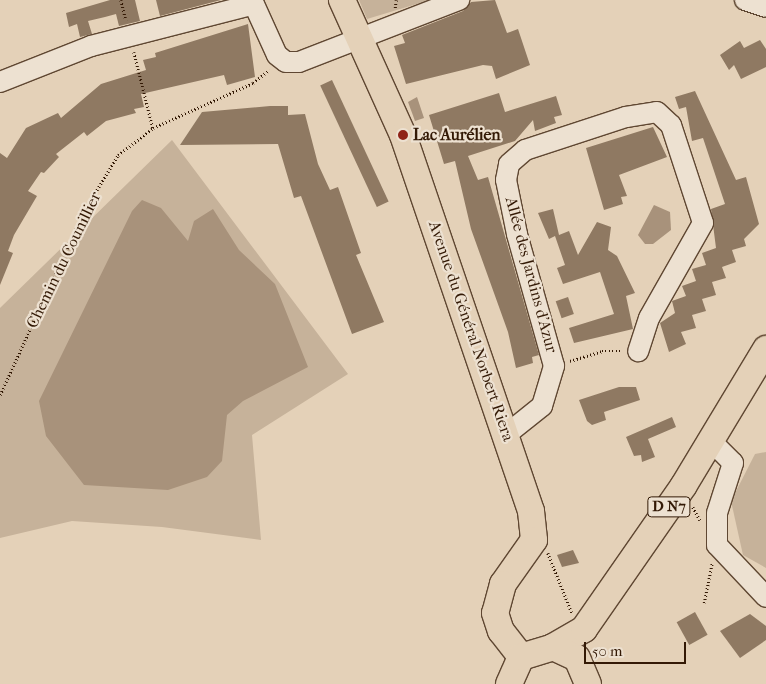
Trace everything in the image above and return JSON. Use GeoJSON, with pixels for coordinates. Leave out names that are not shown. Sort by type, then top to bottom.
{"type":"FeatureCollection","features":[{"type":"Feature","properties":{"kind":"main road","name":"Avenue du Général Norbert Riera"},"geometry":{"type":"LineString","coordinates":[[342,0],[403,135],[507,434],[531,511],[534,540]]}},
{"type":"Feature","properties":{"kind":"main road","name":"D N7"},"geometry":{"type":"LineString","coordinates":[[553,646],[584,629],[711,441],[766,349]]}},
{"type":"Feature","properties":{"kind":"main road"},"geometry":{"type":"LineString","coordinates":[[521,657],[500,631],[496,600],[534,540]]}},
{"type":"Feature","properties":{"kind":"main road","name":"D N7"},"geometry":{"type":"LineString","coordinates":[[586,676],[623,570]]}},
{"type":"Feature","properties":{"kind":"main road"},"geometry":{"type":"LineString","coordinates":[[509,684],[521,657],[553,646],[571,654],[586,676]]}},
{"type":"Feature","properties":{"kind":"street"},"geometry":{"type":"LineString","coordinates":[[0,82],[38,64],[253,2],[277,55],[286,62],[299,62],[359,37],[459,0]]}},
{"type":"Feature","properties":{"kind":"street"},"geometry":{"type":"LineString","coordinates":[[745,0],[766,7]]}},
{"type":"Feature","properties":{"kind":"street","name":"Allée des Jardins d'Azur"},"geometry":{"type":"LineString","coordinates":[[507,434],[542,406],[554,366],[517,234],[506,180],[509,164],[525,150],[626,117],[657,112],[671,125],[702,223],[648,318],[638,351]]}},
{"type":"Feature","properties":{"kind":"street"},"geometry":{"type":"LineString","coordinates":[[711,441],[733,463],[704,518],[717,545],[766,597]]}},
{"type":"Feature","properties":{"kind":"path"},"geometry":{"type":"LineString","coordinates":[[121,0],[153,128]]}},
{"type":"Feature","properties":{"kind":"path","name":"Chemin du Counillier"},"geometry":{"type":"LineString","coordinates":[[0,395],[84,211],[118,155],[153,128],[254,83],[286,62]]}},
{"type":"Feature","properties":{"kind":"path"},"geometry":{"type":"LineString","coordinates":[[554,366],[602,351],[638,351]]}},
{"type":"Feature","properties":{"kind":"path"},"geometry":{"type":"LineString","coordinates":[[534,540],[548,554],[573,617]]}},
{"type":"Feature","properties":{"kind":"path"},"geometry":{"type":"LineString","coordinates":[[704,603],[717,545]]}},
{"type":"Feature","properties":{"kind":"shaded area"},"geometry":{"type":"Polygon","coordinates":[[[359,0],[430,0],[367,19],[359,0]]]}},
{"type":"Feature","properties":{"kind":"shaded area"},"geometry":{"type":"Polygon","coordinates":[[[417,97],[424,118],[415,121],[408,102],[417,97]]]}},
{"type":"Feature","properties":{"kind":"shaded area"},"geometry":{"type":"Polygon","coordinates":[[[172,140],[348,374],[252,435],[261,540],[162,527],[72,521],[0,538],[0,308],[172,140]]]}},
{"type":"Feature","properties":{"kind":"shaded area"},"geometry":{"type":"Polygon","coordinates":[[[142,200],[161,208],[188,241],[194,221],[213,209],[239,250],[275,284],[308,367],[243,401],[227,415],[222,461],[207,477],[168,490],[84,485],[46,436],[39,401],[132,211],[142,200]]]}},
{"type":"Feature","properties":{"kind":"shaded area"},"geometry":{"type":"Polygon","coordinates":[[[654,205],[670,212],[671,230],[653,244],[645,244],[638,235],[654,205]]]}},
{"type":"Feature","properties":{"kind":"shaded area"},"geometry":{"type":"Polygon","coordinates":[[[766,452],[766,568],[743,555],[731,501],[755,454],[766,452]]]}},
{"type":"Feature","properties":{"kind":"building"},"geometry":{"type":"Polygon","coordinates":[[[110,0],[135,0],[140,21],[119,26],[116,14],[88,21],[92,34],[80,37],[77,24],[69,27],[66,13],[110,0]]]}},
{"type":"Feature","properties":{"kind":"building"},"geometry":{"type":"Polygon","coordinates":[[[156,0],[221,0],[160,16],[156,0]]]}},
{"type":"Feature","properties":{"kind":"building"},"geometry":{"type":"Polygon","coordinates":[[[495,0],[507,33],[518,29],[530,65],[496,79],[492,66],[483,65],[406,84],[394,46],[405,43],[402,35],[463,11],[471,2],[495,0]]]}},
{"type":"Feature","properties":{"kind":"building"},"geometry":{"type":"Polygon","coordinates":[[[248,24],[255,77],[227,85],[224,75],[141,94],[144,107],[134,109],[136,113],[106,121],[87,136],[84,132],[56,154],[59,157],[44,173],[41,172],[28,191],[37,196],[14,235],[8,251],[13,253],[0,285],[0,153],[7,158],[26,128],[58,113],[61,118],[101,84],[146,70],[143,60],[156,57],[155,53],[248,24]]]}},
{"type":"Feature","properties":{"kind":"building"},"geometry":{"type":"Polygon","coordinates":[[[760,40],[766,49],[766,67],[741,79],[734,65],[729,70],[720,55],[740,41],[744,48],[760,40]]]}},
{"type":"Feature","properties":{"kind":"building"},"geometry":{"type":"Polygon","coordinates":[[[332,80],[389,201],[377,207],[320,85],[332,80]]]}},
{"type":"Feature","properties":{"kind":"building"},"geometry":{"type":"Polygon","coordinates":[[[695,91],[736,180],[746,177],[759,224],[744,239],[746,246],[732,250],[736,262],[722,267],[726,278],[712,282],[716,295],[702,299],[706,311],[692,315],[696,328],[681,332],[686,344],[669,352],[660,323],[675,313],[672,301],[686,296],[682,286],[696,281],[692,269],[706,265],[702,253],[716,248],[711,209],[725,204],[703,138],[692,141],[686,107],[679,109],[675,97],[695,91]]]}},
{"type":"Feature","properties":{"kind":"building"},"geometry":{"type":"Polygon","coordinates":[[[499,93],[505,112],[556,96],[562,115],[554,117],[556,123],[535,131],[533,120],[515,141],[468,156],[478,180],[488,177],[539,355],[532,357],[533,363],[516,368],[508,332],[471,229],[455,161],[444,164],[429,115],[499,93]]]}},
{"type":"Feature","properties":{"kind":"building"},"geometry":{"type":"Polygon","coordinates":[[[288,106],[288,115],[305,114],[318,164],[330,190],[338,187],[361,253],[356,255],[384,322],[352,334],[301,196],[294,198],[278,144],[180,145],[202,112],[288,106]]]}},
{"type":"Feature","properties":{"kind":"building"},"geometry":{"type":"Polygon","coordinates":[[[653,127],[667,157],[619,175],[627,196],[621,197],[623,204],[604,210],[586,148],[653,127]]]}},
{"type":"Feature","properties":{"kind":"building"},"geometry":{"type":"Polygon","coordinates":[[[553,209],[559,235],[569,231],[578,255],[597,222],[611,227],[608,250],[617,256],[635,293],[626,296],[633,329],[574,343],[569,328],[614,314],[600,272],[563,284],[557,268],[565,265],[555,236],[549,239],[538,213],[553,209]]]}},
{"type":"Feature","properties":{"kind":"building"},"geometry":{"type":"Polygon","coordinates":[[[568,297],[574,314],[562,318],[556,301],[568,297]]]}},
{"type":"Feature","properties":{"kind":"building"},"geometry":{"type":"Polygon","coordinates":[[[619,387],[636,387],[640,400],[604,412],[606,420],[592,425],[587,421],[579,400],[619,387]]]}},
{"type":"Feature","properties":{"kind":"building"},"geometry":{"type":"Polygon","coordinates":[[[672,417],[676,427],[648,439],[655,457],[642,462],[641,455],[634,456],[626,437],[672,417]]]}},
{"type":"Feature","properties":{"kind":"building"},"geometry":{"type":"Polygon","coordinates":[[[573,550],[579,563],[562,567],[557,555],[573,550]]]}},
{"type":"Feature","properties":{"kind":"building"},"geometry":{"type":"Polygon","coordinates":[[[695,612],[708,635],[689,645],[677,622],[695,612]]]}},
{"type":"Feature","properties":{"kind":"building"},"geometry":{"type":"Polygon","coordinates":[[[750,614],[766,626],[766,640],[740,658],[720,631],[750,614]]]}},
{"type":"Feature","properties":{"kind":"place","name":"Lac Aurélien"},"geometry":{"type":"Point","coordinates":[403,135]}}]}
